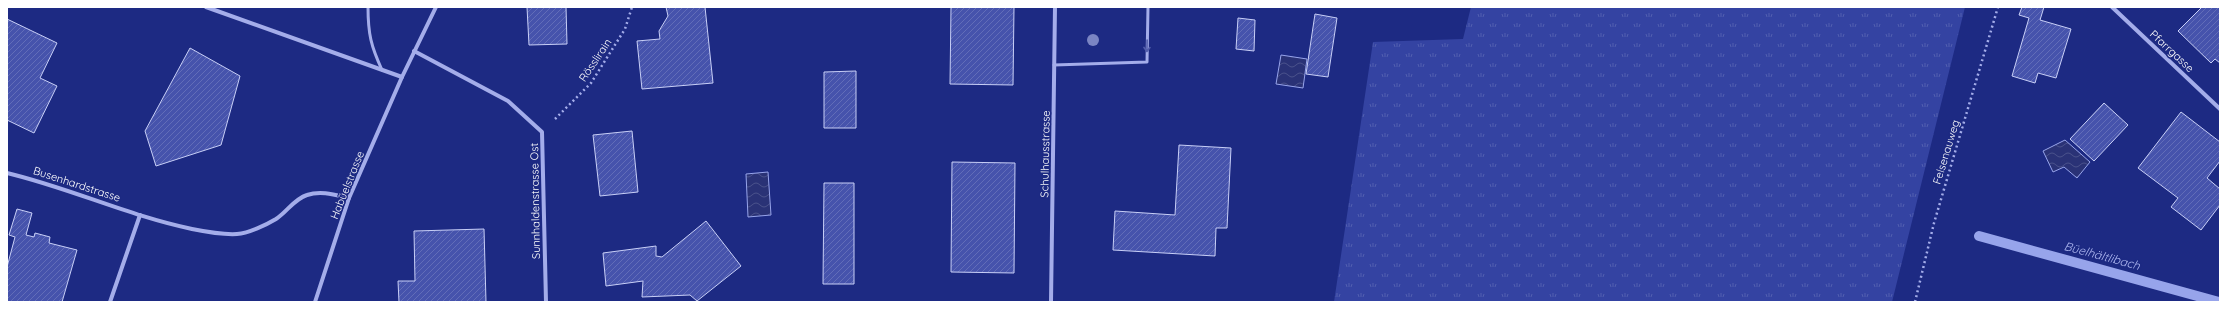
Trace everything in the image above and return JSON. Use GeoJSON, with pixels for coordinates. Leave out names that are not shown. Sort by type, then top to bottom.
{"type":"FeatureCollection","features":[{"type":"Feature","properties":{"kind":"street"},"geometry":{"type":"LineString","coordinates":[[206,7],[402,77]]}},
{"type":"Feature","properties":{"kind":"street","name":"Habüelstrasse"},"geometry":{"type":"LineString","coordinates":[[315,302],[349,198],[402,77],[436,7]]}},
{"type":"Feature","properties":{"kind":"street","name":"Schulhausstrasse"},"geometry":{"type":"LineString","coordinates":[[1051,302],[1055,7]]}},
{"type":"Feature","properties":{"kind":"street","name":"Pfarrgasse"},"geometry":{"type":"LineString","coordinates":[[2112,7],[2220,109]]}},
{"type":"Feature","properties":{"kind":"street","name":"Sunnhaldenstrasse Ost"},"geometry":{"type":"LineString","coordinates":[[414,51],[508,101],[542,132],[546,302]]}},
{"type":"Feature","properties":{"kind":"street","name":"Busenhardstrasse"},"geometry":{"type":"LineString","coordinates":[[7,172],[34,179],[172,225],[219,234],[239,234],[277,218],[293,203],[308,195],[329,193],[349,198]]}},
{"type":"Feature","properties":{"kind":"street"},"geometry":{"type":"LineString","coordinates":[[110,302],[140,215]]}},
{"type":"Feature","properties":{"kind":"lane"},"geometry":{"type":"LineString","coordinates":[[368,7],[368,33],[374,53],[382,70]]}},
{"type":"Feature","properties":{"kind":"lane"},"geometry":{"type":"LineString","coordinates":[[1054,65],[1147,62],[1148,7]]}},
{"type":"Feature","properties":{"kind":"path","name":"Rösslirain"},"geometry":{"type":"LineString","coordinates":[[542,132],[591,83],[625,29],[632,7]]}},
{"type":"Feature","properties":{"kind":"path","name":"Felsenauweg"},"geometry":{"type":"LineString","coordinates":[[1915,302],[1934,223],[1998,7]]}},
{"type":"Feature","properties":{"kind":"green space"},"geometry":{"type":"Polygon","coordinates":[[[1471,7],[1965,7],[1892,302],[1334,302],[1373,42],[1463,39],[1471,7]]]}},
{"type":"Feature","properties":{"kind":"water"},"geometry":{"type":"Polygon","coordinates":[[[1281,55],[1307,59],[1303,88],[1276,84],[1281,55]]]}},
{"type":"Feature","properties":{"kind":"water"},"geometry":{"type":"Polygon","coordinates":[[[2065,140],[2090,162],[2077,178],[2064,167],[2053,172],[2043,151],[2065,140]]]}},
{"type":"Feature","properties":{"kind":"water"},"geometry":{"type":"Polygon","coordinates":[[[768,172],[771,215],[748,217],[746,174],[768,172]]]}},
{"type":"Feature","properties":{"kind":"building"},"geometry":{"type":"Polygon","coordinates":[[[527,7],[566,7],[567,44],[529,45],[527,7]]]}},
{"type":"Feature","properties":{"kind":"building"},"geometry":{"type":"Polygon","coordinates":[[[666,7],[705,7],[713,83],[642,89],[637,41],[660,39],[659,31],[668,16],[666,7]]]}},
{"type":"Feature","properties":{"kind":"building"},"geometry":{"type":"Polygon","coordinates":[[[951,7],[1014,7],[1013,85],[950,84],[951,7]]]}},
{"type":"Feature","properties":{"kind":"building"},"geometry":{"type":"Polygon","coordinates":[[[2022,7],[2044,7],[2040,20],[2071,29],[2056,78],[2038,73],[2035,83],[2012,76],[2029,18],[2019,15],[2022,7]]]}},
{"type":"Feature","properties":{"kind":"building"},"geometry":{"type":"Polygon","coordinates":[[[2202,7],[2220,7],[2220,63],[2215,59],[2211,63],[2178,31],[2202,7]]]}},
{"type":"Feature","properties":{"kind":"building"},"geometry":{"type":"Polygon","coordinates":[[[1315,14],[1337,18],[1328,77],[1306,74],[1315,14]]]}},
{"type":"Feature","properties":{"kind":"building"},"geometry":{"type":"Polygon","coordinates":[[[1238,18],[1255,20],[1254,51],[1236,49],[1238,18]]]}},
{"type":"Feature","properties":{"kind":"building"},"geometry":{"type":"Polygon","coordinates":[[[7,19],[57,43],[40,78],[57,86],[34,133],[7,120],[7,19]]]}},
{"type":"Feature","properties":{"kind":"building"},"geometry":{"type":"Polygon","coordinates":[[[190,48],[240,76],[221,145],[156,166],[145,131],[190,48]]]}},
{"type":"Feature","properties":{"kind":"building"},"geometry":{"type":"Polygon","coordinates":[[[856,71],[856,128],[824,128],[824,72],[856,71]]]}},
{"type":"Feature","properties":{"kind":"building"},"geometry":{"type":"Polygon","coordinates":[[[2104,103],[2128,125],[2094,161],[2070,139],[2104,103]]]}},
{"type":"Feature","properties":{"kind":"building"},"geometry":{"type":"Polygon","coordinates":[[[2181,112],[2220,142],[2220,161],[2207,178],[2220,189],[2220,205],[2201,230],[2171,207],[2178,198],[2138,168],[2181,112]]]}},
{"type":"Feature","properties":{"kind":"building"},"geometry":{"type":"Polygon","coordinates":[[[632,131],[638,192],[600,196],[593,135],[632,131]]]}},
{"type":"Feature","properties":{"kind":"building"},"geometry":{"type":"Polygon","coordinates":[[[1179,145],[1231,148],[1227,228],[1216,228],[1215,256],[1113,250],[1115,211],[1175,215],[1179,145]]]}},
{"type":"Feature","properties":{"kind":"building"},"geometry":{"type":"Polygon","coordinates":[[[952,162],[1015,163],[1014,273],[951,272],[952,162]]]}},
{"type":"Feature","properties":{"kind":"building"},"geometry":{"type":"Polygon","coordinates":[[[824,183],[854,183],[854,284],[823,284],[824,183]]]}},
{"type":"Feature","properties":{"kind":"building"},"geometry":{"type":"Polygon","coordinates":[[[17,209],[32,213],[26,235],[34,237],[35,233],[50,237],[49,243],[77,250],[62,302],[7,302],[7,267],[15,237],[9,235],[17,209]]]}},
{"type":"Feature","properties":{"kind":"building"},"geometry":{"type":"Polygon","coordinates":[[[706,221],[741,266],[697,301],[690,295],[642,297],[643,281],[606,286],[603,253],[656,246],[656,256],[662,257],[706,221]]]}},
{"type":"Feature","properties":{"kind":"building"},"geometry":{"type":"Polygon","coordinates":[[[484,229],[486,302],[399,302],[398,281],[415,281],[414,231],[484,229]]]}},
{"type":"Feature","properties":{"kind":"waterway","name":"Büelhältlibach"},"geometry":{"type":"LineString","coordinates":[[1979,236],[2219,302]]}}]}
